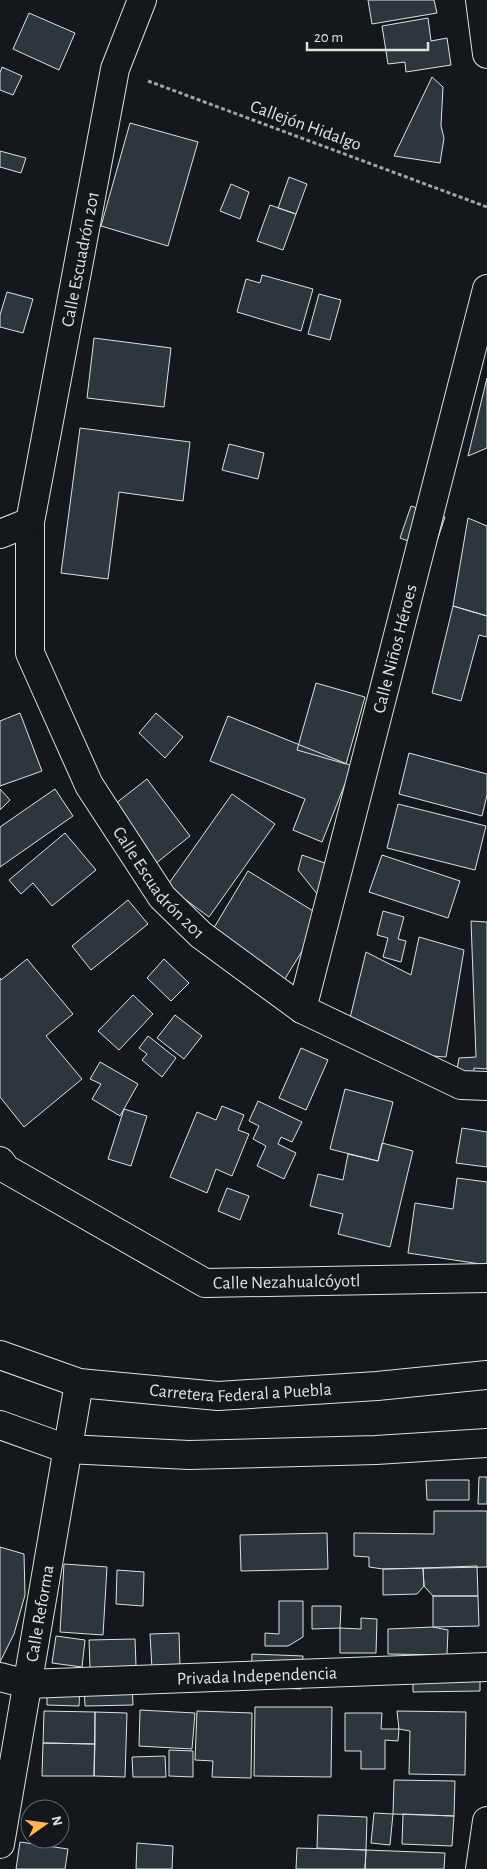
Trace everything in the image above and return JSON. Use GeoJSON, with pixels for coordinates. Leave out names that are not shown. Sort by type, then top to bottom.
{"type":"FeatureCollection","features":[{"type":"Feature","properties":{"kind":"street","name":"Calle Escuadrón 201"},"geometry":{"type":"LineString","coordinates":[[142,0],[115,69],[30,522],[30,653],[89,785],[162,897],[201,935],[302,1009],[461,1085],[487,1086]]}},
{"type":"Feature","properties":{"kind":"street"},"geometry":{"type":"LineString","coordinates":[[480,0],[487,54]]}},
{"type":"Feature","properties":{"kind":"street","name":"Calle Niños Héroes"},"geometry":{"type":"LineString","coordinates":[[302,1009],[487,289]]}},
{"type":"Feature","properties":{"kind":"street"},"geometry":{"type":"LineString","coordinates":[[0,534],[30,522]]}},
{"type":"Feature","properties":{"kind":"street","name":"Calle Nezahualcóyotl"},"geometry":{"type":"LineString","coordinates":[[0,1161],[6,1169],[205,1283],[487,1278]]}},
{"type":"Feature","properties":{"kind":"street","name":"Carretera Federal a Puebla"},"geometry":{"type":"LineString","coordinates":[[0,1355],[79,1384],[218,1396],[377,1386],[487,1375]]}},
{"type":"Feature","properties":{"kind":"street","name":"Calle Reforma"},"geometry":{"type":"LineString","coordinates":[[0,1844],[79,1384]]}},
{"type":"Feature","properties":{"kind":"street"},"geometry":{"type":"LineString","coordinates":[[0,1425],[67,1449],[190,1454],[376,1450],[487,1443]]}},
{"type":"Feature","properties":{"kind":"street","name":"Privada Independencia"},"geometry":{"type":"LineString","coordinates":[[0,1677],[26,1684],[487,1668]]}},
{"type":"Feature","properties":{"kind":"street"},"geometry":{"type":"LineString","coordinates":[[480,1869],[487,1821]]}},
{"type":"Feature","properties":{"kind":"path","name":"Callejón Hidalgo"},"geometry":{"type":"LineString","coordinates":[[115,69],[487,207]]}},
{"type":"Feature","properties":{"kind":"building"},"geometry":{"type":"Polygon","coordinates":[[[368,0],[434,0],[437,13],[372,24],[368,0]]]}},
{"type":"Feature","properties":{"kind":"building"},"geometry":{"type":"Polygon","coordinates":[[[29,13],[75,33],[59,70],[13,49],[29,13]]]}},
{"type":"Feature","properties":{"kind":"building"},"geometry":{"type":"Polygon","coordinates":[[[428,18],[431,41],[447,38],[451,65],[406,72],[405,62],[388,64],[382,26],[428,18]]]}},
{"type":"Feature","properties":{"kind":"building"},"geometry":{"type":"Polygon","coordinates":[[[2,67],[22,76],[13,95],[0,90],[2,67]]]}},
{"type":"Feature","properties":{"kind":"building"},"geometry":{"type":"Polygon","coordinates":[[[432,77],[443,87],[441,126],[444,138],[440,163],[394,156],[432,77]]]}},
{"type":"Feature","properties":{"kind":"building"},"geometry":{"type":"Polygon","coordinates":[[[130,123],[198,142],[168,246],[101,226],[130,123]]]}},
{"type":"Feature","properties":{"kind":"building"},"geometry":{"type":"Polygon","coordinates":[[[0,151],[26,158],[21,173],[0,167],[0,151]]]}},
{"type":"Feature","properties":{"kind":"building"},"geometry":{"type":"Polygon","coordinates":[[[289,177],[307,184],[296,214],[278,208],[289,177]]]}},
{"type":"Feature","properties":{"kind":"building"},"geometry":{"type":"Polygon","coordinates":[[[231,184],[249,192],[240,219],[220,211],[231,184]]]}},
{"type":"Feature","properties":{"kind":"building"},"geometry":{"type":"Polygon","coordinates":[[[270,205],[296,214],[283,250],[257,241],[270,205]]]}},
{"type":"Feature","properties":{"kind":"building"},"geometry":{"type":"Polygon","coordinates":[[[262,275],[313,289],[301,331],[237,312],[246,279],[260,283],[262,275]]]}},
{"type":"Feature","properties":{"kind":"building"},"geometry":{"type":"Polygon","coordinates":[[[7,292],[33,299],[23,333],[0,327],[0,315],[7,292]]]}},
{"type":"Feature","properties":{"kind":"building"},"geometry":{"type":"Polygon","coordinates":[[[319,294],[341,300],[330,340],[308,334],[319,294]]]}},
{"type":"Feature","properties":{"kind":"building"},"geometry":{"type":"Polygon","coordinates":[[[94,338],[171,348],[164,407],[87,398],[94,338]]]}},
{"type":"Feature","properties":{"kind":"building"},"geometry":{"type":"Polygon","coordinates":[[[487,378],[487,448],[468,456],[487,378]]]}},
{"type":"Feature","properties":{"kind":"building"},"geometry":{"type":"Polygon","coordinates":[[[80,428],[190,442],[183,501],[119,492],[108,579],[61,573],[80,428]]]}},
{"type":"Feature","properties":{"kind":"building"},"geometry":{"type":"Polygon","coordinates":[[[229,444],[264,453],[258,479],[222,470],[229,444]]]}},
{"type":"Feature","properties":{"kind":"building"},"geometry":{"type":"Polygon","coordinates":[[[411,506],[445,517],[434,550],[400,538],[411,506]]]}},
{"type":"Feature","properties":{"kind":"building"},"geometry":{"type":"Polygon","coordinates":[[[468,518],[487,526],[487,616],[453,606],[468,518]]]}},
{"type":"Feature","properties":{"kind":"building"},"geometry":{"type":"Polygon","coordinates":[[[453,606],[487,616],[487,637],[479,635],[461,701],[432,693],[453,606]]]}},
{"type":"Feature","properties":{"kind":"building"},"geometry":{"type":"Polygon","coordinates":[[[316,683],[365,697],[346,764],[297,750],[316,683]]]}},
{"type":"Feature","properties":{"kind":"building"},"geometry":{"type":"Polygon","coordinates":[[[20,713],[42,771],[0,786],[0,721],[20,713]]]}},
{"type":"Feature","properties":{"kind":"building"},"geometry":{"type":"Polygon","coordinates":[[[156,713],[183,737],[165,758],[139,733],[156,713]]]}},
{"type":"Feature","properties":{"kind":"building"},"geometry":{"type":"Polygon","coordinates":[[[228,716],[352,766],[322,842],[293,830],[305,799],[210,761],[228,716]]]}},
{"type":"Feature","properties":{"kind":"building"},"geometry":{"type":"Polygon","coordinates":[[[409,753],[487,774],[487,795],[482,816],[399,794],[409,753]]]}},
{"type":"Feature","properties":{"kind":"building"},"geometry":{"type":"Polygon","coordinates":[[[147,779],[190,836],[155,864],[111,807],[147,779]]]}},
{"type":"Feature","properties":{"kind":"building"},"geometry":{"type":"Polygon","coordinates":[[[0,789],[10,800],[0,810],[0,789]]]}},
{"type":"Feature","properties":{"kind":"building"},"geometry":{"type":"Polygon","coordinates":[[[55,789],[73,816],[0,867],[0,827],[55,789]]]}},
{"type":"Feature","properties":{"kind":"building"},"geometry":{"type":"Polygon","coordinates":[[[232,794],[275,824],[209,917],[167,886],[232,794]]]}},
{"type":"Feature","properties":{"kind":"building"},"geometry":{"type":"Polygon","coordinates":[[[398,804],[486,826],[475,870],[387,848],[398,804]]]}},
{"type":"Feature","properties":{"kind":"building"},"geometry":{"type":"Polygon","coordinates":[[[65,833],[96,870],[52,906],[33,883],[21,894],[9,880],[65,833]]]}},
{"type":"Feature","properties":{"kind":"building"},"geometry":{"type":"Polygon","coordinates":[[[302,855],[333,866],[322,900],[298,870],[302,855]]]}},
{"type":"Feature","properties":{"kind":"building"},"geometry":{"type":"Polygon","coordinates":[[[382,855],[460,881],[448,918],[369,892],[382,855]]]}},
{"type":"Feature","properties":{"kind":"building"},"geometry":{"type":"Polygon","coordinates":[[[248,871],[323,917],[283,982],[209,936],[248,871]]]}},
{"type":"Feature","properties":{"kind":"building"},"geometry":{"type":"Polygon","coordinates":[[[128,900],[148,924],[91,970],[72,946],[128,900]]]}},
{"type":"Feature","properties":{"kind":"building"},"geometry":{"type":"Polygon","coordinates":[[[383,911],[404,917],[398,939],[406,941],[401,962],[383,957],[388,938],[377,935],[383,911]]]}},
{"type":"Feature","properties":{"kind":"building"},"geometry":{"type":"Polygon","coordinates":[[[471,921],[487,922],[487,1069],[474,1068],[473,1082],[455,1081],[459,1058],[476,1057],[471,921]]]}},
{"type":"Feature","properties":{"kind":"building"},"geometry":{"type":"Polygon","coordinates":[[[419,937],[464,950],[446,1057],[406,1054],[350,1018],[366,952],[411,975],[419,937]]]}},
{"type":"Feature","properties":{"kind":"building"},"geometry":{"type":"Polygon","coordinates":[[[27,959],[73,1014],[46,1036],[82,1079],[24,1127],[0,1097],[0,978],[1,980],[27,959]]]}},
{"type":"Feature","properties":{"kind":"building"},"geometry":{"type":"Polygon","coordinates":[[[164,959],[189,983],[171,1001],[147,978],[164,959]]]}},
{"type":"Feature","properties":{"kind":"building"},"geometry":{"type":"Polygon","coordinates":[[[133,995],[153,1014],[119,1050],[98,1031],[133,995]]]}},
{"type":"Feature","properties":{"kind":"building"},"geometry":{"type":"Polygon","coordinates":[[[175,1015],[202,1036],[184,1059],[157,1038],[175,1015]]]}},
{"type":"Feature","properties":{"kind":"building"},"geometry":{"type":"Polygon","coordinates":[[[148,1036],[176,1058],[162,1077],[142,1060],[147,1054],[139,1048],[148,1036]]]}},
{"type":"Feature","properties":{"kind":"building"},"geometry":{"type":"Polygon","coordinates":[[[301,1048],[328,1060],[306,1110],[279,1098],[301,1048]]]}},
{"type":"Feature","properties":{"kind":"building"},"geometry":{"type":"Polygon","coordinates":[[[100,1062],[138,1084],[120,1116],[92,1099],[101,1084],[90,1079],[100,1062]]]}},
{"type":"Feature","properties":{"kind":"building"},"geometry":{"type":"Polygon","coordinates":[[[345,1089],[393,1102],[378,1161],[330,1149],[345,1089]]]}},
{"type":"Feature","properties":{"kind":"building"},"geometry":{"type":"Polygon","coordinates":[[[258,1101],[302,1122],[292,1142],[281,1137],[278,1144],[296,1153],[284,1179],[257,1166],[266,1146],[253,1139],[259,1126],[249,1121],[258,1101]]]}},
{"type":"Feature","properties":{"kind":"building"},"geometry":{"type":"Polygon","coordinates":[[[222,1106],[244,1115],[238,1130],[249,1134],[232,1176],[216,1169],[207,1193],[170,1177],[197,1112],[216,1120],[222,1106]]]}},
{"type":"Feature","properties":{"kind":"building"},"geometry":{"type":"Polygon","coordinates":[[[124,1109],[147,1116],[131,1166],[108,1159],[124,1109]]]}},
{"type":"Feature","properties":{"kind":"building"},"geometry":{"type":"Polygon","coordinates":[[[462,1128],[487,1132],[487,1167],[456,1163],[462,1128]]]}},
{"type":"Feature","properties":{"kind":"building"},"geometry":{"type":"Polygon","coordinates":[[[382,1143],[413,1151],[390,1247],[338,1234],[343,1214],[310,1206],[318,1174],[343,1180],[348,1154],[378,1161],[382,1143]]]}},
{"type":"Feature","properties":{"kind":"building"},"geometry":{"type":"Polygon","coordinates":[[[457,1178],[487,1182],[487,1265],[408,1253],[415,1203],[453,1209],[457,1178]]]}},
{"type":"Feature","properties":{"kind":"building"},"geometry":{"type":"Polygon","coordinates":[[[227,1188],[249,1196],[240,1220],[218,1211],[227,1188]]]}},
{"type":"Feature","properties":{"kind":"building"},"geometry":{"type":"Polygon","coordinates":[[[479,1477],[487,1477],[487,1504],[478,1504],[479,1477]]]}},
{"type":"Feature","properties":{"kind":"building"},"geometry":{"type":"Polygon","coordinates":[[[426,1480],[469,1480],[469,1500],[427,1500],[426,1480]]]}},
{"type":"Feature","properties":{"kind":"building"},"geometry":{"type":"Polygon","coordinates":[[[434,1511],[487,1511],[487,1567],[383,1569],[369,1567],[369,1557],[354,1556],[354,1533],[434,1534],[434,1511]]]}},
{"type":"Feature","properties":{"kind":"building"},"geometry":{"type":"Polygon","coordinates":[[[327,1533],[328,1569],[241,1571],[240,1535],[327,1533]]]}},
{"type":"Feature","properties":{"kind":"building"},"geometry":{"type":"Polygon","coordinates":[[[0,1547],[24,1554],[25,1595],[14,1634],[0,1662],[0,1547]]]}},
{"type":"Feature","properties":{"kind":"building"},"geometry":{"type":"Polygon","coordinates":[[[64,1564],[107,1567],[103,1635],[60,1632],[64,1564]]]}},
{"type":"Feature","properties":{"kind":"building"},"geometry":{"type":"Polygon","coordinates":[[[477,1566],[478,1596],[433,1596],[424,1586],[423,1568],[477,1566]]]}},
{"type":"Feature","properties":{"kind":"building"},"geometry":{"type":"Polygon","coordinates":[[[423,1568],[424,1586],[417,1594],[383,1595],[383,1569],[423,1568]]]}},
{"type":"Feature","properties":{"kind":"building"},"geometry":{"type":"Polygon","coordinates":[[[117,1570],[144,1572],[143,1606],[116,1604],[117,1570]]]}},
{"type":"Feature","properties":{"kind":"building"},"geometry":{"type":"Polygon","coordinates":[[[433,1596],[478,1596],[479,1626],[433,1627],[433,1596]]]}},
{"type":"Feature","properties":{"kind":"building"},"geometry":{"type":"Polygon","coordinates":[[[279,1601],[303,1601],[303,1637],[288,1646],[265,1646],[265,1633],[279,1634],[279,1601]]]}},
{"type":"Feature","properties":{"kind":"building"},"geometry":{"type":"Polygon","coordinates":[[[312,1606],[341,1606],[340,1628],[312,1629],[312,1606]]]}},
{"type":"Feature","properties":{"kind":"building"},"geometry":{"type":"Polygon","coordinates":[[[361,1618],[377,1619],[376,1653],[340,1653],[340,1628],[361,1629],[361,1618]]]}},
{"type":"Feature","properties":{"kind":"building"},"geometry":{"type":"Polygon","coordinates":[[[433,1627],[448,1630],[447,1655],[388,1654],[388,1629],[433,1627]]]}},
{"type":"Feature","properties":{"kind":"building"},"geometry":{"type":"Polygon","coordinates":[[[179,1633],[180,1668],[152,1669],[150,1634],[179,1633]]]}},
{"type":"Feature","properties":{"kind":"building"},"geometry":{"type":"Polygon","coordinates":[[[56,1636],[85,1640],[82,1667],[52,1663],[56,1636]]]}},
{"type":"Feature","properties":{"kind":"building"},"geometry":{"type":"Polygon","coordinates":[[[135,1639],[136,1666],[90,1668],[89,1640],[135,1639]]]}},
{"type":"Feature","properties":{"kind":"building"},"geometry":{"type":"Polygon","coordinates":[[[252,1654],[303,1656],[301,1689],[251,1687],[252,1654]]]}},
{"type":"Feature","properties":{"kind":"building"},"geometry":{"type":"Polygon","coordinates":[[[480,1662],[480,1691],[413,1692],[413,1683],[480,1662]]]}},
{"type":"Feature","properties":{"kind":"building"},"geometry":{"type":"Polygon","coordinates":[[[84,1683],[132,1683],[133,1705],[85,1706],[84,1683]]]}},
{"type":"Feature","properties":{"kind":"building"},"geometry":{"type":"Polygon","coordinates":[[[47,1684],[80,1686],[79,1706],[47,1705],[47,1684]]]}},
{"type":"Feature","properties":{"kind":"building"},"geometry":{"type":"Polygon","coordinates":[[[255,1707],[332,1707],[331,1777],[254,1776],[255,1707]]]}},
{"type":"Feature","properties":{"kind":"building"},"geometry":{"type":"Polygon","coordinates":[[[140,1710],[195,1713],[192,1749],[139,1746],[140,1710]]]}},
{"type":"Feature","properties":{"kind":"building"},"geometry":{"type":"Polygon","coordinates":[[[44,1711],[95,1712],[95,1744],[43,1743],[44,1711]]]}},
{"type":"Feature","properties":{"kind":"building"},"geometry":{"type":"Polygon","coordinates":[[[197,1711],[252,1713],[251,1778],[212,1777],[213,1761],[195,1760],[197,1711]]]}},
{"type":"Feature","properties":{"kind":"building"},"geometry":{"type":"Polygon","coordinates":[[[397,1711],[466,1712],[465,1775],[409,1774],[410,1731],[399,1729],[397,1711]]]}},
{"type":"Feature","properties":{"kind":"building"},"geometry":{"type":"Polygon","coordinates":[[[95,1712],[127,1713],[125,1777],[94,1776],[95,1712]]]}},
{"type":"Feature","properties":{"kind":"building"},"geometry":{"type":"Polygon","coordinates":[[[345,1713],[382,1713],[381,1729],[399,1729],[398,1741],[385,1740],[385,1769],[361,1769],[361,1751],[345,1751],[345,1713]]]}},
{"type":"Feature","properties":{"kind":"building"},"geometry":{"type":"Polygon","coordinates":[[[43,1743],[95,1744],[94,1776],[42,1776],[43,1743]]]}},
{"type":"Feature","properties":{"kind":"building"},"geometry":{"type":"Polygon","coordinates":[[[169,1750],[193,1751],[193,1777],[169,1776],[169,1750]]]}},
{"type":"Feature","properties":{"kind":"building"},"geometry":{"type":"Polygon","coordinates":[[[165,1756],[166,1777],[133,1777],[132,1757],[165,1756]]]}},
{"type":"Feature","properties":{"kind":"building"},"geometry":{"type":"Polygon","coordinates":[[[394,1780],[455,1781],[454,1816],[393,1814],[394,1780]]]}},
{"type":"Feature","properties":{"kind":"building"},"geometry":{"type":"Polygon","coordinates":[[[374,1813],[393,1814],[390,1845],[371,1843],[374,1813]]]}},
{"type":"Feature","properties":{"kind":"building"},"geometry":{"type":"Polygon","coordinates":[[[403,1814],[454,1816],[452,1846],[402,1844],[403,1814]]]}},
{"type":"Feature","properties":{"kind":"building"},"geometry":{"type":"Polygon","coordinates":[[[318,1815],[367,1817],[366,1850],[317,1848],[318,1815]]]}},
{"type":"Feature","properties":{"kind":"building"},"geometry":{"type":"Polygon","coordinates":[[[20,1842],[20,1849],[68,1849],[65,1869],[16,1869],[20,1842]]]}},
{"type":"Feature","properties":{"kind":"building"},"geometry":{"type":"Polygon","coordinates":[[[137,1843],[173,1846],[172,1869],[136,1869],[137,1843]]]}},
{"type":"Feature","properties":{"kind":"building"},"geometry":{"type":"Polygon","coordinates":[[[297,1848],[366,1850],[365,1869],[296,1869],[297,1848]]]}},
{"type":"Feature","properties":{"kind":"building"},"geometry":{"type":"Polygon","coordinates":[[[366,1850],[445,1853],[444,1869],[365,1869],[366,1850]]]}}]}
